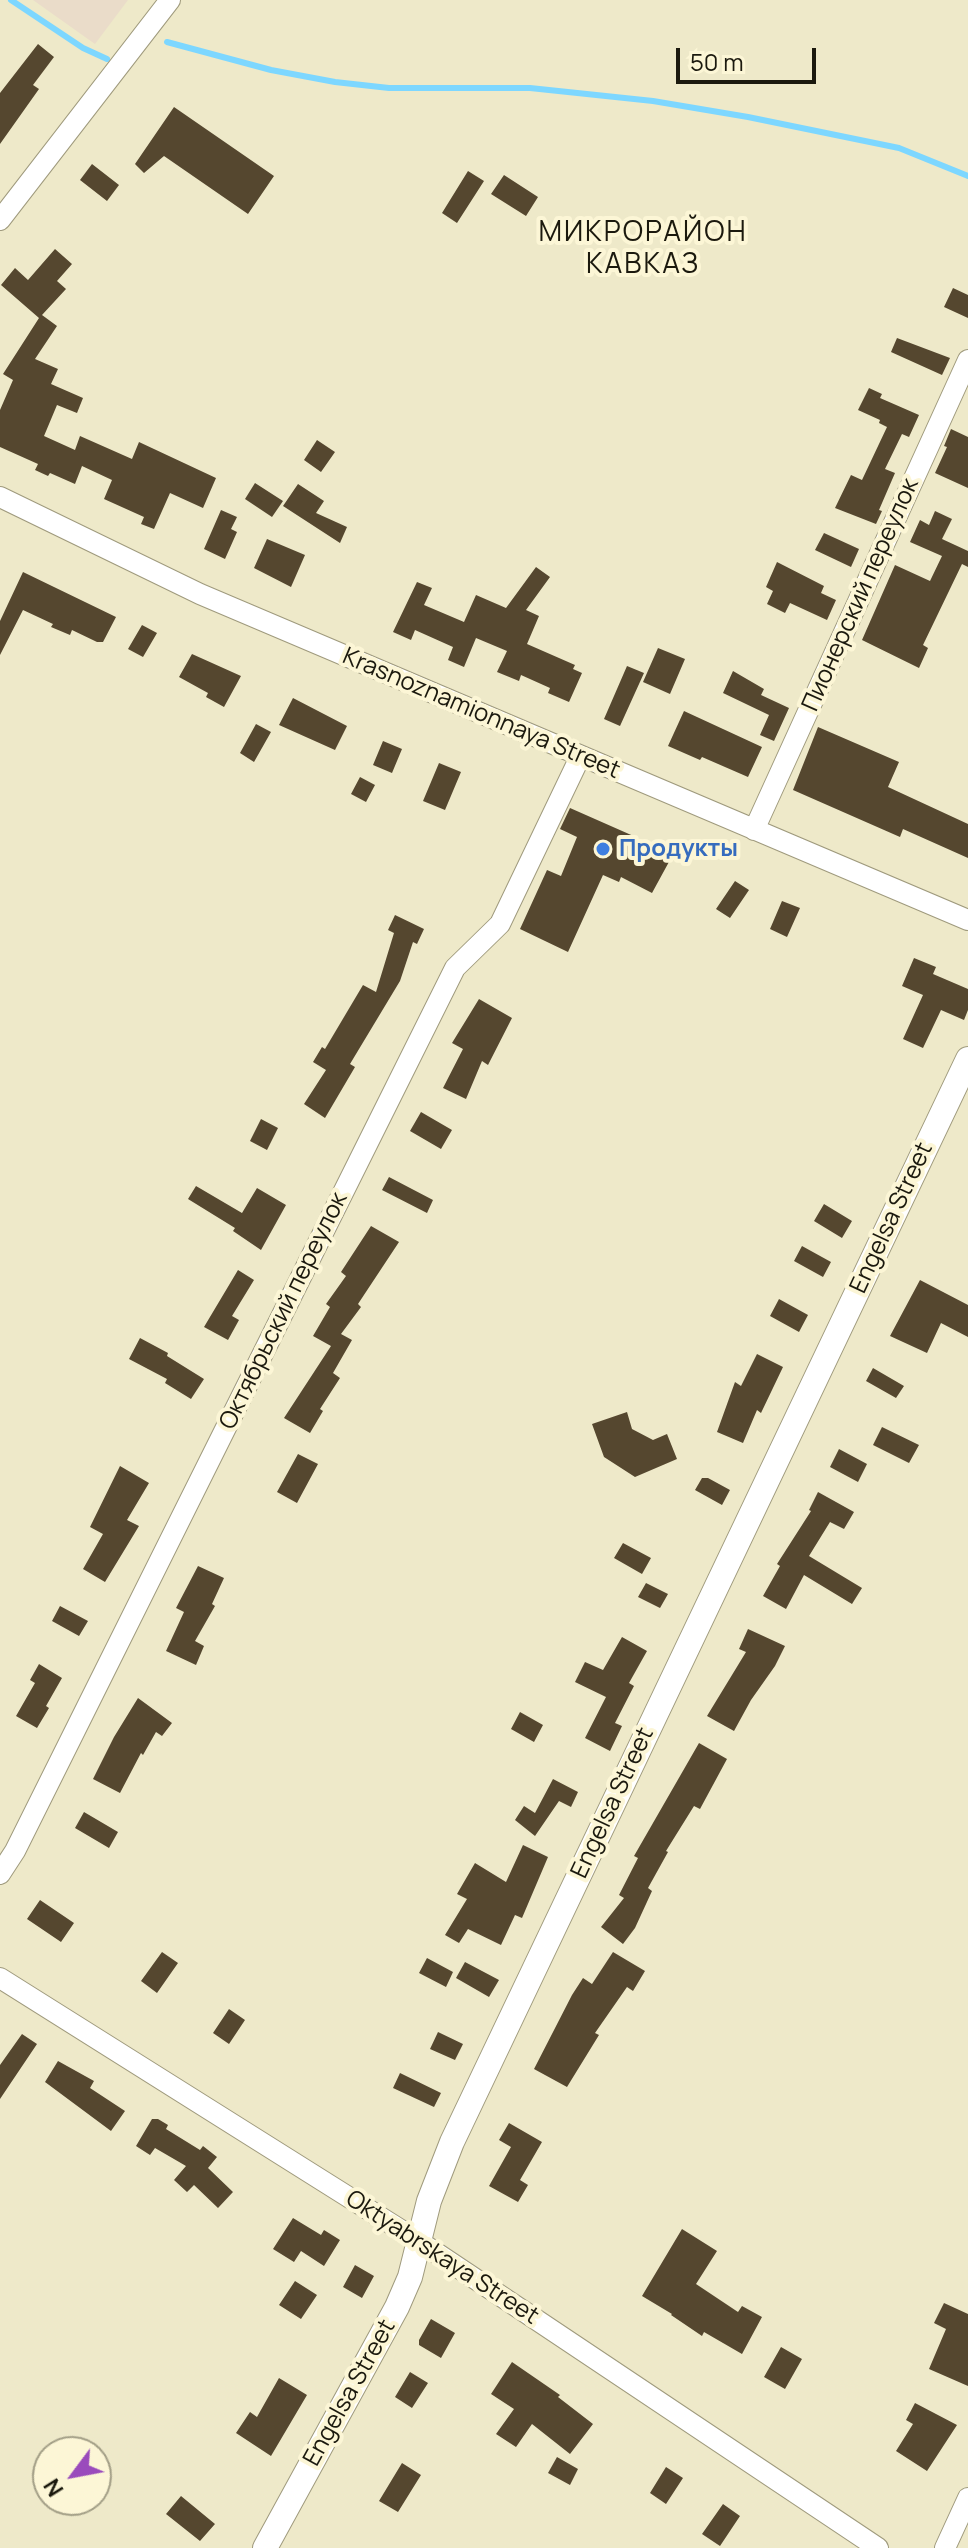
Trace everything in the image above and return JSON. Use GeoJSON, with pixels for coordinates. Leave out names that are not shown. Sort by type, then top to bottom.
{"type":"FeatureCollection","features":[{"type":"Feature","properties":{"kind":"main road","name":"Engelsa Street"},"geometry":{"type":"LineString","coordinates":[[265,2548],[397,2307],[410,2277],[429,2201],[452,2142],[968,1059]]}},
{"type":"Feature","properties":{"kind":"street"},"geometry":{"type":"LineString","coordinates":[[0,220],[170,0]]}},
{"type":"Feature","properties":{"kind":"street","name":"Пионерский переулок"},"geometry":{"type":"LineString","coordinates":[[754,830],[968,360]]}},
{"type":"Feature","properties":{"kind":"street","name":"Krasnoznamionnaya Street"},"geometry":{"type":"LineString","coordinates":[[0,497],[186,588],[968,920]]}},
{"type":"Feature","properties":{"kind":"street","name":"Октябрьский переулок"},"geometry":{"type":"LineString","coordinates":[[0,1874],[15,1851],[455,968],[500,924],[580,757]]}},
{"type":"Feature","properties":{"kind":"street","name":"Oktyabrskaya Street"},"geometry":{"type":"LineString","coordinates":[[0,1978],[420,2242],[878,2548]]}},
{"type":"Feature","properties":{"kind":"street"},"geometry":{"type":"LineString","coordinates":[[945,2548],[968,2498]]}},
{"type":"Feature","properties":{"kind":"shaded area"},"geometry":{"type":"Polygon","coordinates":[[[33,0],[128,0],[95,44],[33,0]]]}},
{"type":"Feature","properties":{"kind":"building"},"geometry":{"type":"Polygon","coordinates":[[[38,44],[54,57],[33,85],[39,89],[0,144],[0,93],[38,44]]]}},
{"type":"Feature","properties":{"kind":"building"},"geometry":{"type":"Polygon","coordinates":[[[174,107],[274,176],[248,214],[164,156],[144,173],[135,164],[174,107]]]}},
{"type":"Feature","properties":{"kind":"building"},"geometry":{"type":"Polygon","coordinates":[[[92,164],[119,185],[107,201],[80,180],[92,164]]]}},
{"type":"Feature","properties":{"kind":"building"},"geometry":{"type":"Polygon","coordinates":[[[468,171],[484,181],[457,223],[442,213],[468,171]]]}},
{"type":"Feature","properties":{"kind":"building"},"geometry":{"type":"Polygon","coordinates":[[[504,175],[538,197],[526,216],[491,194],[504,175]]]}},
{"type":"Feature","properties":{"kind":"building"},"geometry":{"type":"Polygon","coordinates":[[[55,249],[72,264],[57,281],[66,289],[42,315],[57,326],[35,359],[58,369],[51,384],[83,398],[77,413],[57,405],[44,436],[75,450],[80,436],[132,459],[139,442],[216,478],[203,508],[170,493],[154,529],[141,524],[144,517],[104,499],[112,480],[82,466],[75,484],[35,470],[38,464],[0,447],[0,410],[13,380],[3,374],[39,318],[1,285],[15,268],[28,280],[55,249]]]}},
{"type":"Feature","properties":{"kind":"building"},"geometry":{"type":"Polygon","coordinates":[[[953,288],[968,295],[968,318],[944,307],[953,288]]]}},
{"type":"Feature","properties":{"kind":"building"},"geometry":{"type":"Polygon","coordinates":[[[897,338],[950,358],[942,375],[891,352],[897,338]]]}},
{"type":"Feature","properties":{"kind":"building"},"geometry":{"type":"Polygon","coordinates":[[[869,388],[882,394],[880,398],[919,415],[909,437],[902,434],[885,469],[895,473],[876,524],[835,508],[851,475],[862,480],[887,427],[879,423],[880,420],[858,410],[869,388]]]}},
{"type":"Feature","properties":{"kind":"building"},"geometry":{"type":"Polygon","coordinates":[[[951,429],[968,437],[968,488],[935,473],[951,429]]]}},
{"type":"Feature","properties":{"kind":"building"},"geometry":{"type":"Polygon","coordinates":[[[317,440],[335,452],[321,472],[304,460],[317,440]]]}},
{"type":"Feature","properties":{"kind":"building"},"geometry":{"type":"Polygon","coordinates":[[[255,483],[283,501],[272,517],[245,499],[255,483]]]}},
{"type":"Feature","properties":{"kind":"building"},"geometry":{"type":"Polygon","coordinates":[[[298,484],[324,501],[316,513],[347,527],[340,543],[283,506],[298,484]]]}},
{"type":"Feature","properties":{"kind":"building"},"geometry":{"type":"Polygon","coordinates":[[[221,510],[237,517],[231,529],[237,532],[225,559],[204,549],[221,510]]]}},
{"type":"Feature","properties":{"kind":"building"},"geometry":{"type":"Polygon","coordinates":[[[935,511],[952,519],[942,539],[968,551],[968,567],[962,564],[923,645],[928,648],[919,668],[862,640],[895,565],[930,581],[942,556],[910,542],[920,520],[929,525],[935,511]]]}},
{"type":"Feature","properties":{"kind":"building"},"geometry":{"type":"Polygon","coordinates":[[[824,533],[859,549],[851,567],[815,550],[824,533]]]}},
{"type":"Feature","properties":{"kind":"building"},"geometry":{"type":"Polygon","coordinates":[[[267,539],[305,555],[291,587],[254,568],[267,539]]]}},
{"type":"Feature","properties":{"kind":"building"},"geometry":{"type":"Polygon","coordinates":[[[777,562],[824,586],[821,593],[836,600],[827,620],[790,603],[785,613],[767,604],[773,591],[766,587],[777,562]]]}},
{"type":"Feature","properties":{"kind":"building"},"geometry":{"type":"Polygon","coordinates":[[[536,567],[550,577],[526,610],[539,616],[527,644],[575,665],[573,669],[582,673],[569,702],[548,693],[550,688],[521,675],[519,681],[497,672],[507,651],[476,638],[464,667],[448,660],[453,647],[415,630],[411,640],[393,632],[417,582],[432,588],[424,605],[464,622],[476,595],[506,608],[536,567]]]}},
{"type":"Feature","properties":{"kind":"building"},"geometry":{"type":"Polygon","coordinates":[[[23,572],[116,617],[103,642],[72,630],[70,635],[23,610],[0,655],[0,621],[23,572]]]}},
{"type":"Feature","properties":{"kind":"building"},"geometry":{"type":"Polygon","coordinates":[[[142,625],[157,633],[143,657],[128,649],[142,625]]]}},
{"type":"Feature","properties":{"kind":"building"},"geometry":{"type":"Polygon","coordinates":[[[658,648],[685,659],[670,694],[643,682],[658,648]]]}},
{"type":"Feature","properties":{"kind":"building"},"geometry":{"type":"Polygon","coordinates":[[[192,654],[241,676],[224,707],[206,697],[208,693],[179,677],[192,654]]]}},
{"type":"Feature","properties":{"kind":"building"},"geometry":{"type":"Polygon","coordinates":[[[627,666],[644,673],[620,726],[604,719],[627,666]]]}},
{"type":"Feature","properties":{"kind":"building"},"geometry":{"type":"Polygon","coordinates":[[[733,671],[764,689],[761,695],[789,708],[774,741],[760,735],[769,715],[723,693],[733,671]]]}},
{"type":"Feature","properties":{"kind":"building"},"geometry":{"type":"Polygon","coordinates":[[[293,698],[347,726],[335,750],[279,725],[293,698]]]}},
{"type":"Feature","properties":{"kind":"building"},"geometry":{"type":"Polygon","coordinates":[[[684,711],[762,747],[748,777],[668,746],[684,711]]]}},
{"type":"Feature","properties":{"kind":"building"},"geometry":{"type":"Polygon","coordinates":[[[256,724],[271,732],[254,762],[240,753],[256,724]]]}},
{"type":"Feature","properties":{"kind":"building"},"geometry":{"type":"Polygon","coordinates":[[[818,727],[899,762],[888,787],[968,824],[968,858],[903,829],[900,837],[793,790],[818,727]]]}},
{"type":"Feature","properties":{"kind":"building"},"geometry":{"type":"Polygon","coordinates":[[[383,741],[402,749],[392,773],[373,765],[383,741]]]}},
{"type":"Feature","properties":{"kind":"building"},"geometry":{"type":"Polygon","coordinates":[[[439,763],[461,772],[445,810],[423,801],[439,763]]]}},
{"type":"Feature","properties":{"kind":"building"},"geometry":{"type":"Polygon","coordinates":[[[360,777],[375,785],[366,802],[351,794],[360,777]]]}},
{"type":"Feature","properties":{"kind":"building"},"geometry":{"type":"Polygon","coordinates":[[[570,808],[638,838],[635,843],[670,860],[652,893],[621,877],[619,882],[603,875],[568,952],[520,929],[547,870],[561,876],[577,837],[560,829],[570,808]]]}},
{"type":"Feature","properties":{"kind":"building"},"geometry":{"type":"Polygon","coordinates":[[[735,881],[749,890],[730,918],[716,909],[735,881]]]}},
{"type":"Feature","properties":{"kind":"building"},"geometry":{"type":"Polygon","coordinates":[[[782,901],[800,908],[787,937],[770,929],[782,901]]]}},
{"type":"Feature","properties":{"kind":"building"},"geometry":{"type":"Polygon","coordinates":[[[395,915],[424,929],[417,944],[413,942],[400,981],[350,1064],[355,1067],[325,1118],[304,1104],[326,1070],[313,1062],[322,1047],[325,1049],[363,985],[376,992],[394,933],[388,930],[395,915]]]}},
{"type":"Feature","properties":{"kind":"building"},"geometry":{"type":"Polygon","coordinates":[[[914,958],[936,967],[933,974],[968,989],[968,1010],[964,1020],[941,1010],[923,1048],[903,1039],[923,995],[902,986],[914,958]]]}},
{"type":"Feature","properties":{"kind":"building"},"geometry":{"type":"Polygon","coordinates":[[[479,999],[512,1018],[488,1065],[482,1061],[466,1099],[443,1088],[463,1049],[452,1043],[479,999]]]}},
{"type":"Feature","properties":{"kind":"building"},"geometry":{"type":"Polygon","coordinates":[[[421,1112],[452,1130],[441,1149],[410,1131],[421,1112]]]}},
{"type":"Feature","properties":{"kind":"building"},"geometry":{"type":"Polygon","coordinates":[[[261,1119],[278,1128],[267,1150],[250,1141],[261,1119]]]}},
{"type":"Feature","properties":{"kind":"building"},"geometry":{"type":"Polygon","coordinates":[[[389,1177],[433,1200],[427,1213],[382,1190],[389,1177]]]}},
{"type":"Feature","properties":{"kind":"building"},"geometry":{"type":"Polygon","coordinates":[[[196,1186],[242,1213],[257,1188],[286,1205],[261,1250],[233,1231],[235,1228],[188,1199],[196,1186]]]}},
{"type":"Feature","properties":{"kind":"building"},"geometry":{"type":"Polygon","coordinates":[[[824,1204],[852,1221],[842,1238],[814,1221],[824,1204]]]}},
{"type":"Feature","properties":{"kind":"building"},"geometry":{"type":"Polygon","coordinates":[[[371,1226],[399,1242],[358,1304],[361,1307],[341,1334],[352,1340],[333,1373],[340,1378],[320,1409],[323,1411],[310,1433],[284,1418],[331,1346],[313,1336],[330,1307],[326,1304],[346,1276],[341,1272],[371,1226]]]}},
{"type":"Feature","properties":{"kind":"building"},"geometry":{"type":"Polygon","coordinates":[[[802,1246],[831,1262],[823,1277],[794,1261],[802,1246]]]}},
{"type":"Feature","properties":{"kind":"building"},"geometry":{"type":"Polygon","coordinates":[[[238,1270],[254,1280],[232,1316],[239,1320],[228,1340],[204,1327],[238,1270]]]}},
{"type":"Feature","properties":{"kind":"building"},"geometry":{"type":"Polygon","coordinates":[[[920,1280],[968,1305],[968,1337],[941,1323],[927,1353],[890,1336],[920,1280]]]}},
{"type":"Feature","properties":{"kind":"building"},"geometry":{"type":"Polygon","coordinates":[[[779,1299],[808,1315],[799,1332],[770,1316],[779,1299]]]}},
{"type":"Feature","properties":{"kind":"building"},"geometry":{"type":"Polygon","coordinates":[[[140,1338],[168,1353],[167,1356],[204,1379],[191,1399],[165,1383],[167,1379],[129,1359],[140,1338]]]}},
{"type":"Feature","properties":{"kind":"building"},"geometry":{"type":"Polygon","coordinates":[[[757,1354],[783,1367],[761,1413],[757,1410],[743,1443],[717,1432],[735,1382],[741,1386],[757,1354]]]}},
{"type":"Feature","properties":{"kind":"building"},"geometry":{"type":"Polygon","coordinates":[[[873,1368],[904,1386],[896,1398],[866,1381],[873,1368]]]}},
{"type":"Feature","properties":{"kind":"building"},"geometry":{"type":"Polygon","coordinates":[[[627,1412],[632,1429],[653,1440],[667,1434],[677,1459],[635,1477],[604,1457],[592,1424],[627,1412]]]}},
{"type":"Feature","properties":{"kind":"building"},"geometry":{"type":"Polygon","coordinates":[[[882,1427],[919,1445],[909,1463],[873,1445],[882,1427]]]}},
{"type":"Feature","properties":{"kind":"building"},"geometry":{"type":"Polygon","coordinates":[[[839,1449],[867,1464],[858,1482],[830,1467],[839,1449]]]}},
{"type":"Feature","properties":{"kind":"building"},"geometry":{"type":"Polygon","coordinates":[[[298,1454],[318,1464],[297,1503],[277,1492],[298,1454]]]}},
{"type":"Feature","properties":{"kind":"building"},"geometry":{"type":"Polygon","coordinates":[[[120,1466],[149,1483],[127,1520],[139,1526],[105,1582],[83,1569],[103,1534],[90,1527],[120,1466]]]}},
{"type":"Feature","properties":{"kind":"building"},"geometry":{"type":"Polygon","coordinates":[[[702,1478],[730,1490],[722,1505],[695,1490],[702,1478]]]}},
{"type":"Feature","properties":{"kind":"building"},"geometry":{"type":"Polygon","coordinates":[[[818,1492],[854,1512],[844,1529],[830,1522],[809,1556],[862,1588],[852,1604],[804,1575],[786,1609],[763,1596],[780,1566],[777,1564],[811,1511],[818,1492]]]}},
{"type":"Feature","properties":{"kind":"building"},"geometry":{"type":"Polygon","coordinates":[[[623,1543],[651,1558],[642,1574],[614,1558],[623,1543]]]}},
{"type":"Feature","properties":{"kind":"building"},"geometry":{"type":"Polygon","coordinates":[[[198,1566],[224,1578],[212,1604],[215,1606],[195,1641],[204,1646],[196,1665],[166,1651],[184,1612],[176,1608],[198,1566]]]}},
{"type":"Feature","properties":{"kind":"building"},"geometry":{"type":"Polygon","coordinates":[[[646,1583],[668,1594],[660,1608],[638,1597],[646,1583]]]}},
{"type":"Feature","properties":{"kind":"building"},"geometry":{"type":"Polygon","coordinates":[[[60,1606],[88,1621],[79,1636],[52,1621],[60,1606]]]}},
{"type":"Feature","properties":{"kind":"building"},"geometry":{"type":"Polygon","coordinates":[[[748,1629],[785,1646],[734,1731],[707,1716],[746,1652],[739,1649],[748,1629]]]}},
{"type":"Feature","properties":{"kind":"building"},"geometry":{"type":"Polygon","coordinates":[[[622,1637],[647,1651],[629,1683],[634,1686],[615,1723],[622,1726],[610,1751],[585,1738],[606,1697],[575,1682],[585,1662],[603,1670],[622,1637]]]}},
{"type":"Feature","properties":{"kind":"building"},"geometry":{"type":"Polygon","coordinates":[[[39,1664],[62,1678],[37,1728],[16,1716],[35,1683],[30,1680],[39,1664]]]}},
{"type":"Feature","properties":{"kind":"building"},"geometry":{"type":"Polygon","coordinates":[[[138,1698],[172,1723],[162,1736],[156,1732],[120,1793],[93,1779],[138,1698]]]}},
{"type":"Feature","properties":{"kind":"building"},"geometry":{"type":"Polygon","coordinates":[[[520,1712],[543,1725],[534,1742],[511,1729],[520,1712]]]}},
{"type":"Feature","properties":{"kind":"building"},"geometry":{"type":"Polygon","coordinates":[[[699,1743],[727,1759],[700,1809],[694,1806],[666,1851],[648,1888],[652,1891],[635,1928],[623,1944],[601,1927],[624,1898],[619,1895],[638,1858],[634,1856],[699,1743]]]}},
{"type":"Feature","properties":{"kind":"building"},"geometry":{"type":"Polygon","coordinates":[[[553,1779],[578,1792],[571,1807],[559,1801],[535,1836],[515,1820],[524,1806],[535,1813],[553,1779]]]}},
{"type":"Feature","properties":{"kind":"building"},"geometry":{"type":"Polygon","coordinates":[[[84,1812],[118,1832],[109,1848],[75,1828],[84,1812]]]}},
{"type":"Feature","properties":{"kind":"building"},"geometry":{"type":"Polygon","coordinates":[[[523,1845],[548,1857],[522,1918],[515,1915],[501,1945],[468,1929],[459,1943],[445,1935],[467,1899],[457,1894],[475,1863],[506,1882],[523,1845]]]}},
{"type":"Feature","properties":{"kind":"building"},"geometry":{"type":"Polygon","coordinates":[[[40,1900],[74,1923],[61,1942],[27,1919],[40,1900]]]}},
{"type":"Feature","properties":{"kind":"building"},"geometry":{"type":"Polygon","coordinates":[[[162,1952],[178,1963],[157,1993],[141,1981],[162,1952]]]}},
{"type":"Feature","properties":{"kind":"building"},"geometry":{"type":"Polygon","coordinates":[[[613,1952],[645,1971],[633,1991],[627,1987],[595,2033],[599,2035],[567,2087],[534,2069],[583,1978],[592,1984],[613,1952]]]}},
{"type":"Feature","properties":{"kind":"building"},"geometry":{"type":"Polygon","coordinates":[[[427,1958],[453,1972],[446,1987],[419,1973],[427,1958]]]}},
{"type":"Feature","properties":{"kind":"building"},"geometry":{"type":"Polygon","coordinates":[[[465,1962],[499,1980],[489,1997],[456,1978],[465,1962]]]}},
{"type":"Feature","properties":{"kind":"building"},"geometry":{"type":"Polygon","coordinates":[[[229,2009],[245,2020],[229,2044],[213,2033],[229,2009]]]}},
{"type":"Feature","properties":{"kind":"building"},"geometry":{"type":"Polygon","coordinates":[[[438,2032],[463,2044],[455,2060],[430,2049],[438,2032]]]}},
{"type":"Feature","properties":{"kind":"building"},"geometry":{"type":"Polygon","coordinates":[[[22,2034],[37,2044],[0,2099],[0,2065],[22,2034]]]}},
{"type":"Feature","properties":{"kind":"building"},"geometry":{"type":"Polygon","coordinates":[[[58,2061],[94,2081],[90,2088],[125,2111],[111,2131],[45,2082],[58,2061]]]}},
{"type":"Feature","properties":{"kind":"building"},"geometry":{"type":"Polygon","coordinates":[[[400,2073],[441,2093],[434,2107],[393,2088],[400,2073]]]}},
{"type":"Feature","properties":{"kind":"building"},"geometry":{"type":"Polygon","coordinates":[[[152,2119],[158,2119],[168,2125],[166,2129],[200,2150],[203,2146],[217,2157],[208,2168],[233,2192],[218,2208],[194,2185],[187,2192],[174,2180],[186,2166],[155,2148],[150,2155],[136,2146],[152,2119]]]}},
{"type":"Feature","properties":{"kind":"building"},"geometry":{"type":"Polygon","coordinates":[[[509,2123],[542,2142],[520,2180],[528,2185],[518,2202],[489,2186],[511,2147],[499,2140],[509,2123]]]}},
{"type":"Feature","properties":{"kind":"building"},"geometry":{"type":"Polygon","coordinates":[[[293,2218],[321,2235],[324,2230],[340,2240],[324,2266],[301,2251],[294,2262],[273,2249],[293,2218]]]}},
{"type":"Feature","properties":{"kind":"building"},"geometry":{"type":"Polygon","coordinates":[[[682,2229],[717,2251],[696,2284],[738,2312],[742,2306],[762,2317],[742,2354],[704,2332],[702,2336],[642,2296],[682,2229]]]}},
{"type":"Feature","properties":{"kind":"building"},"geometry":{"type":"Polygon","coordinates":[[[355,2265],[374,2276],[362,2298],[343,2287],[355,2265]]]}},
{"type":"Feature","properties":{"kind":"building"},"geometry":{"type":"Polygon","coordinates":[[[295,2281],[317,2295],[301,2319],[279,2305],[295,2281]]]}},
{"type":"Feature","properties":{"kind":"building"},"geometry":{"type":"Polygon","coordinates":[[[944,2303],[968,2314],[968,2386],[929,2369],[946,2329],[934,2323],[944,2303]]]}},
{"type":"Feature","properties":{"kind":"building"},"geometry":{"type":"Polygon","coordinates":[[[431,2319],[455,2333],[441,2358],[419,2345],[431,2319]]]}},
{"type":"Feature","properties":{"kind":"building"},"geometry":{"type":"Polygon","coordinates":[[[781,2347],[802,2359],[785,2389],[764,2377],[781,2347]]]}},
{"type":"Feature","properties":{"kind":"building"},"geometry":{"type":"Polygon","coordinates":[[[512,2362],[560,2395],[558,2397],[593,2424],[570,2454],[532,2424],[516,2447],[496,2434],[514,2409],[491,2394],[512,2362]]]}},
{"type":"Feature","properties":{"kind":"building"},"geometry":{"type":"Polygon","coordinates":[[[410,2372],[428,2383],[412,2408],[395,2397],[410,2372]]]}},
{"type":"Feature","properties":{"kind":"building"},"geometry":{"type":"Polygon","coordinates":[[[279,2378],[307,2395],[271,2456],[236,2433],[250,2412],[257,2417],[279,2378]]]}},
{"type":"Feature","properties":{"kind":"building"},"geometry":{"type":"Polygon","coordinates":[[[915,2403],[957,2425],[927,2471],[896,2451],[913,2424],[906,2420],[915,2403]]]}},
{"type":"Feature","properties":{"kind":"building"},"geometry":{"type":"Polygon","coordinates":[[[557,2457],[578,2469],[570,2485],[548,2473],[557,2457]]]}},
{"type":"Feature","properties":{"kind":"building"},"geometry":{"type":"Polygon","coordinates":[[[402,2463],[421,2475],[398,2512],[379,2501],[402,2463]]]}},
{"type":"Feature","properties":{"kind":"building"},"geometry":{"type":"Polygon","coordinates":[[[666,2467],[683,2478],[666,2504],[650,2493],[666,2467]]]}},
{"type":"Feature","properties":{"kind":"building"},"geometry":{"type":"Polygon","coordinates":[[[181,2496],[215,2524],[200,2541],[166,2514],[181,2496]]]}},
{"type":"Feature","properties":{"kind":"building"},"geometry":{"type":"Polygon","coordinates":[[[723,2504],[740,2516],[720,2546],[702,2534],[723,2504]]]}},
{"type":"Feature","properties":{"kind":"waterway"},"geometry":{"type":"LineString","coordinates":[[11,0],[83,48],[107,59]]}},
{"type":"Feature","properties":{"kind":"waterway"},"geometry":{"type":"LineString","coordinates":[[167,42],[271,70],[335,82],[389,88],[530,88],[653,101],[899,148],[968,176]]}},
{"type":"Feature","properties":{"kind":"place","name":"Продукты"},"geometry":{"type":"Point","coordinates":[603,849]}},
{"type":"Feature","properties":{"kind":"district","name":"МИКРОРАЙОН КАВКАЗ"},"geometry":{"type":"Point","coordinates":[643,249]}}]}
